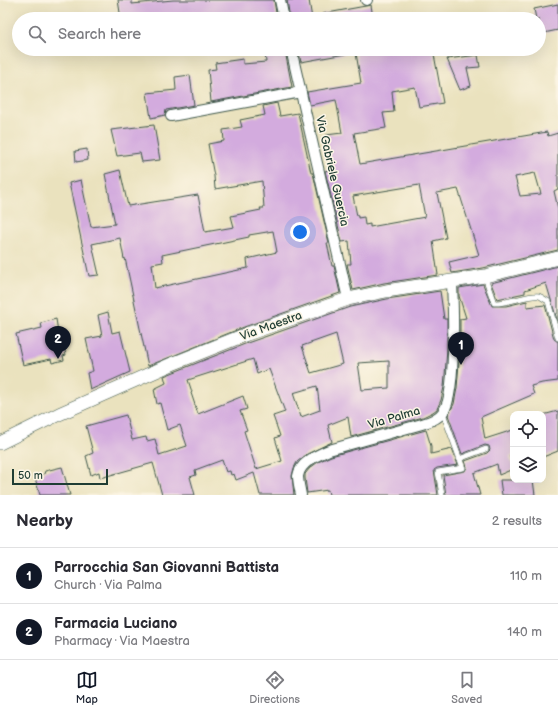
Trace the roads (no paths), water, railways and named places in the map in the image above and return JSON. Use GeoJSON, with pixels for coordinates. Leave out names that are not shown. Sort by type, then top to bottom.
{"type":"FeatureCollection","features":[{"type":"Feature","properties":{"kind":"street"},"geometry":{"type":"LineString","coordinates":[[280,0],[283,12]]}},
{"type":"Feature","properties":{"kind":"street","name":"Via Gabriele Guercia"},"geometry":{"type":"LineString","coordinates":[[293,56],[348,299]]}},
{"type":"Feature","properties":{"kind":"street"},"geometry":{"type":"LineString","coordinates":[[171,116],[301,92]]}},
{"type":"Feature","properties":{"kind":"street","name":"Via Maestra"},"geometry":{"type":"LineString","coordinates":[[0,443],[59,414],[172,364],[247,334],[348,299],[386,291],[485,276],[558,258]]}},
{"type":"Feature","properties":{"kind":"street"},"geometry":{"type":"LineString","coordinates":[[443,413],[448,402],[452,374],[454,321],[452,282]]}},
{"type":"Feature","properties":{"kind":"street","name":"Via Palma"},"geometry":{"type":"LineString","coordinates":[[301,495],[298,477],[300,470],[315,456],[329,450],[422,424],[443,413]]}},
{"type":"Feature","properties":{"kind":"lane"},"geometry":{"type":"LineString","coordinates":[[485,276],[494,303],[515,301],[538,296],[548,301],[558,338]]}},
{"type":"Feature","properties":{"kind":"lane"},"geometry":{"type":"LineString","coordinates":[[442,495],[438,472],[462,468],[443,413]]}},
{"type":"Feature","properties":{"kind":"lane"},"geometry":{"type":"LineString","coordinates":[[460,459],[486,449]]}},
{"type":"Feature","properties":{"kind":"place","name":"Farmacia Luciano"},"geometry":{"type":"Point","coordinates":[58,359]}},
{"type":"Feature","properties":{"kind":"place","name":"Parrocchia San Giovanni Battista"},"geometry":{"type":"Point","coordinates":[461,365]}}]}
